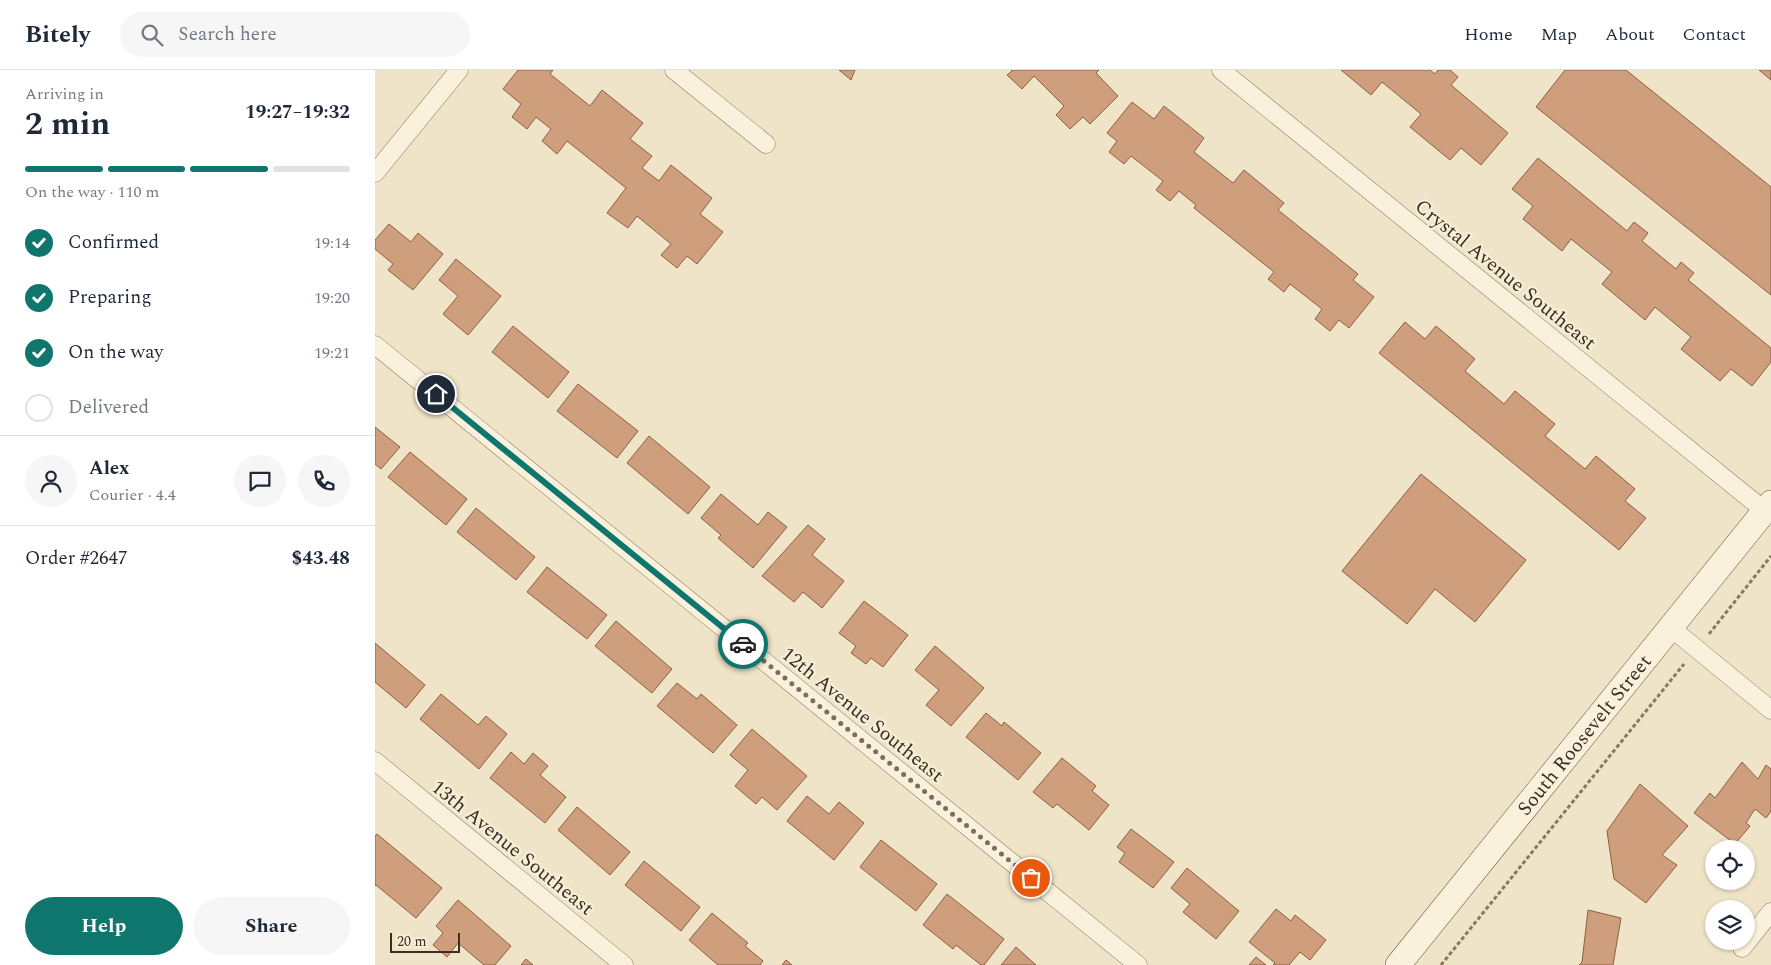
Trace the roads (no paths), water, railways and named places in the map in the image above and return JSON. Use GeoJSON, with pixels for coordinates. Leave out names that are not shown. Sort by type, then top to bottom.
{"type":"FeatureCollection","features":[{"type":"Feature","properties":{"kind":"street"},"geometry":{"type":"LineString","coordinates":[[375,173],[459,70]]}},
{"type":"Feature","properties":{"kind":"street"},"geometry":{"type":"LineString","coordinates":[[674,70],[766,144]]}},
{"type":"Feature","properties":{"kind":"street","name":"Crystal Avenue Southeast"},"geometry":{"type":"LineString","coordinates":[[1221,70],[1768,507]]}},
{"type":"Feature","properties":{"kind":"street","name":"12th Avenue Southeast"},"geometry":{"type":"LineString","coordinates":[[375,345],[1138,965]]}},
{"type":"Feature","properties":{"kind":"street","name":"South Roosevelt Street"},"geometry":{"type":"LineString","coordinates":[[1398,965],[1768,507]]}},
{"type":"Feature","properties":{"kind":"street"},"geometry":{"type":"LineString","coordinates":[[1670,627],[1771,710]]}},
{"type":"Feature","properties":{"kind":"street","name":"13th Avenue Southeast"},"geometry":{"type":"LineString","coordinates":[[375,761],[624,965]]}},
{"type":"Feature","properties":{"kind":"street"},"geometry":{"type":"LineString","coordinates":[[1755,932],[1771,912]]}}]}
